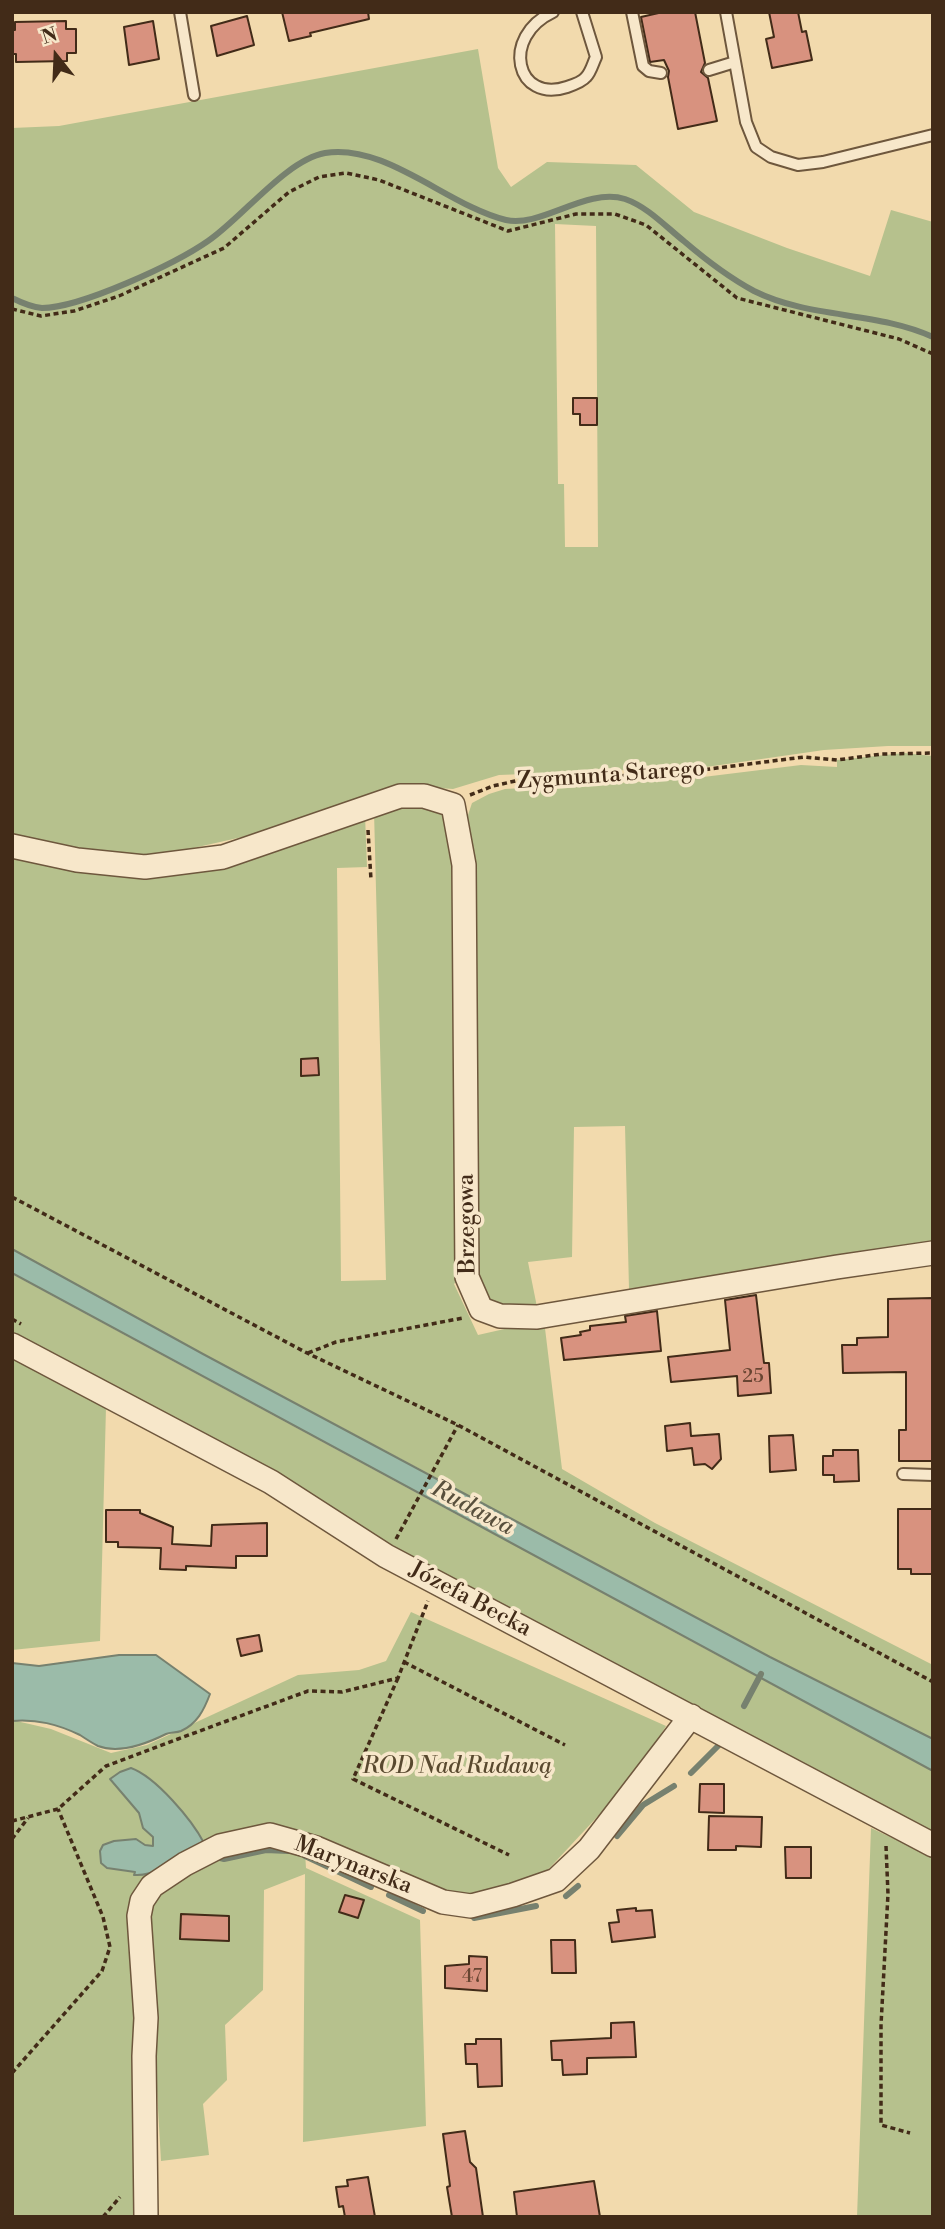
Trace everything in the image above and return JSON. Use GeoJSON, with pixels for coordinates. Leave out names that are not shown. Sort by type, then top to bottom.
{"type":"FeatureCollection","features":[{"type":"Feature","properties":{"kind":"street"},"geometry":{"type":"LineString","coordinates":[[12,846],[77,860],[145,867],[223,857],[400,796],[424,796],[453,805]]}},
{"type":"Feature","properties":{"kind":"street","name":"Brzegowa"},"geometry":{"type":"LineString","coordinates":[[453,805],[464,865],[467,1277],[481,1309]]}},
{"type":"Feature","properties":{"kind":"street"},"geometry":{"type":"LineString","coordinates":[[481,1309],[500,1316],[537,1317],[933,1253]]}},
{"type":"Feature","properties":{"kind":"street","name":"Józefa Becka"},"geometry":{"type":"LineString","coordinates":[[12,1345],[271,1482],[386,1556],[933,1845]]}},
{"type":"Feature","properties":{"kind":"street","name":"Marynarska"},"geometry":{"type":"LineString","coordinates":[[146,2217],[146,2018],[139,1916],[142,1901],[152,1886],[185,1864],[220,1846],[270,1835],[316,1848],[443,1902],[471,1906],[513,1895],[556,1880],[589,1849],[691,1716]]}},
{"type":"Feature","properties":{"kind":"lane"},"geometry":{"type":"LineString","coordinates":[[180,12],[194,95]]}},
{"type":"Feature","properties":{"kind":"lane"},"geometry":{"type":"LineString","coordinates":[[553,12],[540,18],[529,32],[519,48],[518,62],[523,73],[536,85],[554,92],[575,85],[586,77],[596,57],[582,12]]}},
{"type":"Feature","properties":{"kind":"lane"},"geometry":{"type":"LineString","coordinates":[[632,12],[643,66],[649,71],[661,73]]}},
{"type":"Feature","properties":{"kind":"lane"},"geometry":{"type":"LineString","coordinates":[[726,12],[746,122],[756,146],[771,157],[798,165],[823,162],[933,135]]}},
{"type":"Feature","properties":{"kind":"lane"},"geometry":{"type":"LineString","coordinates":[[709,70],[735,62]]}},
{"type":"Feature","properties":{"kind":"lane"},"geometry":{"type":"LineString","coordinates":[[903,1474],[933,1475]]}},
{"type":"Feature","properties":{"kind":"path"},"geometry":{"type":"LineString","coordinates":[[12,309],[41,316],[74,311],[119,296],[224,248],[289,192],[319,177],[346,173],[379,180],[508,231],[576,214],[615,214],[646,225],[737,298],[899,339],[933,354]]}},
{"type":"Feature","properties":{"kind":"path","name":"Zygmunta Starego"},"geometry":{"type":"LineString","coordinates":[[453,805],[493,786],[524,779],[670,774],[804,757],[837,760],[882,754],[933,752]]}},
{"type":"Feature","properties":{"kind":"path"},"geometry":{"type":"LineString","coordinates":[[367,807],[370,880]]}},
{"type":"Feature","properties":{"kind":"path"},"geometry":{"type":"LineString","coordinates":[[12,1197],[307,1353],[458,1426],[933,1682]]}},
{"type":"Feature","properties":{"kind":"path"},"geometry":{"type":"LineString","coordinates":[[307,1353],[330,1343],[464,1318],[481,1309]]}},
{"type":"Feature","properties":{"kind":"path"},"geometry":{"type":"LineString","coordinates":[[396,1539],[458,1426]]}},
{"type":"Feature","properties":{"kind":"path"},"geometry":{"type":"LineString","coordinates":[[436,1582],[398,1678],[353,1779],[509,1856]]}},
{"type":"Feature","properties":{"kind":"path"},"geometry":{"type":"LineString","coordinates":[[404,1662],[565,1745]]}},
{"type":"Feature","properties":{"kind":"path"},"geometry":{"type":"LineString","coordinates":[[12,1821],[58,1809],[106,1766],[308,1691],[341,1692],[398,1678]]}},
{"type":"Feature","properties":{"kind":"path"},"geometry":{"type":"LineString","coordinates":[[12,2073],[103,1971],[110,1947],[103,1917],[58,1809]]}},
{"type":"Feature","properties":{"kind":"path"},"geometry":{"type":"LineString","coordinates":[[12,1839],[29,1816]]}},
{"type":"Feature","properties":{"kind":"path"},"geometry":{"type":"LineString","coordinates":[[885,1820],[888,1894],[881,2025],[881,2125],[910,2133]]}},
{"type":"Feature","properties":{"kind":"path"},"geometry":{"type":"LineString","coordinates":[[103,2217],[120,2197]]}},
{"type":"Feature","properties":{"kind":"green space"},"geometry":{"type":"Polygon","coordinates":[[[478,49],[498,168],[511,187],[547,162],[636,165],[694,212],[870,276],[891,210],[933,222],[933,746],[824,750],[706,767],[499,775],[453,789],[409,786],[269,831],[171,853],[114,857],[12,837],[12,128],[59,126],[478,49]],[[555,224],[558,484],[564,484],[565,547],[598,547],[596,226],[555,224]]]}},
{"type":"Feature","properties":{"kind":"green space"},"geometry":{"type":"Polygon","coordinates":[[[904,753],[933,756],[933,1253],[836,1262],[629,1289],[625,1126],[574,1127],[572,1257],[528,1262],[537,1307],[511,1307],[497,1305],[491,1301],[478,1288],[472,866],[467,818],[472,803],[505,789],[687,779],[801,765],[837,767],[837,760],[904,753]]]}},
{"type":"Feature","properties":{"kind":"green space"},"geometry":{"type":"Polygon","coordinates":[[[399,804],[431,806],[442,814],[452,829],[462,1275],[454,1284],[478,1335],[544,1320],[562,1469],[655,1523],[933,1665],[933,1739],[681,1609],[659,1624],[933,1771],[933,1840],[573,1650],[12,1338],[12,1274],[476,1525],[437,1478],[12,1249],[12,853],[155,870],[365,815],[367,867],[337,868],[341,1281],[386,1280],[374,811],[399,804]]]}},
{"type":"Feature","properties":{"kind":"green space"},"geometry":{"type":"Polygon","coordinates":[[[12,1358],[106,1407],[100,1641],[12,1650],[12,1358]]]}},
{"type":"Feature","properties":{"kind":"green space","name":"ROD Nad Rudawą"},"geometry":{"type":"Polygon","coordinates":[[[411,1612],[666,1726],[638,1773],[544,1874],[461,1897],[268,1829],[141,1883],[135,1992],[138,2217],[12,2217],[12,1720],[51,1729],[111,1753],[147,1745],[298,1675],[359,1670],[386,1661],[411,1612]]]}},
{"type":"Feature","properties":{"kind":"green space"},"geometry":{"type":"Polygon","coordinates":[[[871,1828],[933,1857],[933,2217],[857,2217],[871,1828]]]}},
{"type":"Feature","properties":{"kind":"green space"},"geometry":{"type":"Polygon","coordinates":[[[270,1847],[305,1853],[306,1868],[420,1920],[426,2126],[303,2142],[305,1874],[264,1890],[263,1990],[225,2025],[227,2080],[203,2104],[209,2155],[161,2161],[147,1916],[154,1895],[222,1855],[270,1847]]]}},
{"type":"Feature","properties":{"kind":"water","name":"Rudawa"},"geometry":{"type":"Polygon","coordinates":[[[12,1249],[770,1657],[933,1739],[933,1771],[12,1273],[12,1249]]]}},
{"type":"Feature","properties":{"kind":"water"},"geometry":{"type":"Polygon","coordinates":[[[119,1655],[156,1655],[210,1694],[196,1720],[181,1731],[115,1749],[98,1746],[55,1725],[12,1721],[12,1663],[39,1666],[119,1655]]]}},
{"type":"Feature","properties":{"kind":"water"},"geometry":{"type":"Polygon","coordinates":[[[131,1768],[151,1780],[172,1800],[204,1843],[170,1864],[143,1875],[107,1868],[101,1863],[100,1851],[103,1845],[114,1841],[136,1839],[145,1845],[153,1846],[153,1837],[143,1828],[139,1813],[110,1779],[131,1768]]]}},
{"type":"Feature","properties":{"kind":"building"},"geometry":{"type":"Polygon","coordinates":[[[282,12],[368,12],[369,19],[310,33],[311,36],[289,41],[282,12]]]}},
{"type":"Feature","properties":{"kind":"building"},"geometry":{"type":"Polygon","coordinates":[[[663,12],[695,12],[705,63],[701,72],[708,78],[717,121],[678,129],[669,71],[664,60],[650,62],[641,17],[663,12]]]}},
{"type":"Feature","properties":{"kind":"building"},"geometry":{"type":"Polygon","coordinates":[[[769,12],[798,12],[802,32],[806,31],[812,60],[772,68],[766,39],[774,37],[769,12]]]}},
{"type":"Feature","properties":{"kind":"building"},"geometry":{"type":"Polygon","coordinates":[[[247,16],[254,45],[217,56],[211,26],[247,16]]]}},
{"type":"Feature","properties":{"kind":"building"},"geometry":{"type":"Polygon","coordinates":[[[66,21],[66,29],[76,29],[76,53],[67,53],[67,61],[16,62],[16,54],[12,54],[12,30],[15,30],[15,22],[66,21]]]}},
{"type":"Feature","properties":{"kind":"building"},"geometry":{"type":"Polygon","coordinates":[[[153,21],[159,59],[129,65],[124,27],[153,21]]]}},
{"type":"Feature","properties":{"kind":"building"},"geometry":{"type":"Polygon","coordinates":[[[573,398],[597,398],[597,425],[580,425],[580,414],[573,414],[573,398]]]}},
{"type":"Feature","properties":{"kind":"building"},"geometry":{"type":"Polygon","coordinates":[[[318,1058],[319,1075],[301,1076],[301,1059],[318,1058]]]}},
{"type":"Feature","properties":{"kind":"building"},"geometry":{"type":"Polygon","coordinates":[[[756,1295],[764,1363],[769,1363],[771,1393],[738,1396],[737,1376],[671,1382],[668,1357],[730,1350],[725,1300],[756,1295]]]}},
{"type":"Feature","properties":{"kind":"building"},"geometry":{"type":"Polygon","coordinates":[[[933,1298],[933,1461],[899,1461],[899,1430],[906,1430],[906,1372],[843,1373],[842,1345],[857,1345],[857,1338],[888,1337],[888,1299],[933,1298]]]}},
{"type":"Feature","properties":{"kind":"building"},"geometry":{"type":"Polygon","coordinates":[[[657,1311],[661,1351],[564,1360],[561,1338],[581,1335],[580,1332],[590,1330],[590,1326],[626,1322],[625,1316],[657,1311]]]}},
{"type":"Feature","properties":{"kind":"building"},"geometry":{"type":"Polygon","coordinates":[[[690,1423],[691,1436],[719,1434],[721,1459],[712,1469],[705,1464],[694,1465],[692,1448],[667,1451],[665,1426],[690,1423]]]}},
{"type":"Feature","properties":{"kind":"building"},"geometry":{"type":"Polygon","coordinates":[[[793,1435],[796,1470],[770,1472],[769,1436],[793,1435]]]}},
{"type":"Feature","properties":{"kind":"building"},"geometry":{"type":"Polygon","coordinates":[[[833,1450],[858,1450],[859,1481],[834,1482],[834,1475],[823,1475],[823,1456],[833,1456],[833,1450]]]}},
{"type":"Feature","properties":{"kind":"building"},"geometry":{"type":"Polygon","coordinates":[[[898,1509],[933,1509],[933,1574],[911,1574],[911,1569],[898,1569],[898,1509]]]}},
{"type":"Feature","properties":{"kind":"building"},"geometry":{"type":"Polygon","coordinates":[[[106,1510],[140,1510],[140,1513],[173,1527],[172,1544],[211,1546],[212,1525],[267,1523],[267,1556],[236,1556],[236,1568],[186,1566],[186,1570],[160,1569],[161,1548],[118,1547],[118,1542],[106,1542],[106,1510]]]}},
{"type":"Feature","properties":{"kind":"building"},"geometry":{"type":"Polygon","coordinates":[[[259,1635],[262,1651],[241,1656],[237,1639],[259,1635]]]}},
{"type":"Feature","properties":{"kind":"building"},"geometry":{"type":"Polygon","coordinates":[[[700,1784],[724,1784],[724,1813],[699,1812],[700,1784]]]}},
{"type":"Feature","properties":{"kind":"building"},"geometry":{"type":"Polygon","coordinates":[[[709,1816],[762,1817],[761,1847],[736,1846],[736,1850],[708,1850],[709,1816]]]}},
{"type":"Feature","properties":{"kind":"building"},"geometry":{"type":"Polygon","coordinates":[[[785,1847],[811,1847],[811,1878],[786,1878],[785,1847]]]}},
{"type":"Feature","properties":{"kind":"building"},"geometry":{"type":"Polygon","coordinates":[[[345,1895],[364,1900],[358,1918],[339,1912],[345,1895]]]}},
{"type":"Feature","properties":{"kind":"building"},"geometry":{"type":"Polygon","coordinates":[[[636,1908],[636,1911],[652,1910],[655,1937],[612,1942],[609,1923],[619,1922],[617,1910],[636,1908]]]}},
{"type":"Feature","properties":{"kind":"building"},"geometry":{"type":"Polygon","coordinates":[[[181,1914],[229,1916],[229,1941],[180,1939],[181,1914]]]}},
{"type":"Feature","properties":{"kind":"building"},"geometry":{"type":"Polygon","coordinates":[[[551,1940],[575,1940],[576,1973],[552,1973],[551,1940]]]}},
{"type":"Feature","properties":{"kind":"building"},"geometry":{"type":"Polygon","coordinates":[[[469,1956],[487,1957],[487,1991],[445,1988],[445,1966],[469,1964],[469,1956]]]}},
{"type":"Feature","properties":{"kind":"building"},"geometry":{"type":"Polygon","coordinates":[[[634,2022],[636,2057],[587,2058],[587,2074],[563,2075],[562,2060],[552,2060],[551,2041],[611,2038],[611,2023],[634,2022]]]}},
{"type":"Feature","properties":{"kind":"building"},"geometry":{"type":"Polygon","coordinates":[[[476,2039],[501,2039],[502,2086],[478,2087],[477,2064],[466,2064],[465,2044],[476,2044],[476,2039]]]}},
{"type":"Feature","properties":{"kind":"building"},"geometry":{"type":"Polygon","coordinates":[[[465,2131],[470,2162],[476,2168],[483,2217],[452,2217],[443,2134],[465,2131]]]}},
{"type":"Feature","properties":{"kind":"building"},"geometry":{"type":"Polygon","coordinates":[[[368,2177],[375,2217],[345,2217],[343,2206],[339,2207],[336,2187],[348,2186],[347,2180],[368,2177]]]}},
{"type":"Feature","properties":{"kind":"building"},"geometry":{"type":"Polygon","coordinates":[[[594,2181],[600,2217],[517,2217],[514,2192],[594,2181]]]}},
{"type":"Feature","properties":{"kind":"waterway"},"geometry":{"type":"LineString","coordinates":[[12,298],[42,308],[59,306],[127,283],[208,241],[295,166],[325,153],[348,152],[394,166],[484,213],[506,220],[534,218],[595,198],[625,199],[649,212],[710,262],[754,291],[798,306],[889,323],[933,337]]}},
{"type":"Feature","properties":{"kind":"waterway"},"geometry":{"type":"LineString","coordinates":[[744,1706],[761,1674]]}},
{"type":"Feature","properties":{"kind":"waterway"},"geometry":{"type":"LineString","coordinates":[[691,1773],[724,1740]]}},
{"type":"Feature","properties":{"kind":"waterway"},"geometry":{"type":"LineString","coordinates":[[617,1836],[643,1805],[674,1786]]}},
{"type":"Feature","properties":{"kind":"waterway"},"geometry":{"type":"LineString","coordinates":[[217,1857],[224,1859],[266,1850],[288,1851]]}},
{"type":"Feature","properties":{"kind":"waterway"},"geometry":{"type":"LineString","coordinates":[[305,1856],[371,1887]]}},
{"type":"Feature","properties":{"kind":"waterway"},"geometry":{"type":"LineString","coordinates":[[566,1896],[578,1886]]}},
{"type":"Feature","properties":{"kind":"waterway"},"geometry":{"type":"LineString","coordinates":[[389,1895],[423,1911]]}},
{"type":"Feature","properties":{"kind":"waterway"},"geometry":{"type":"LineString","coordinates":[[474,1918],[536,1906]]}}]}
